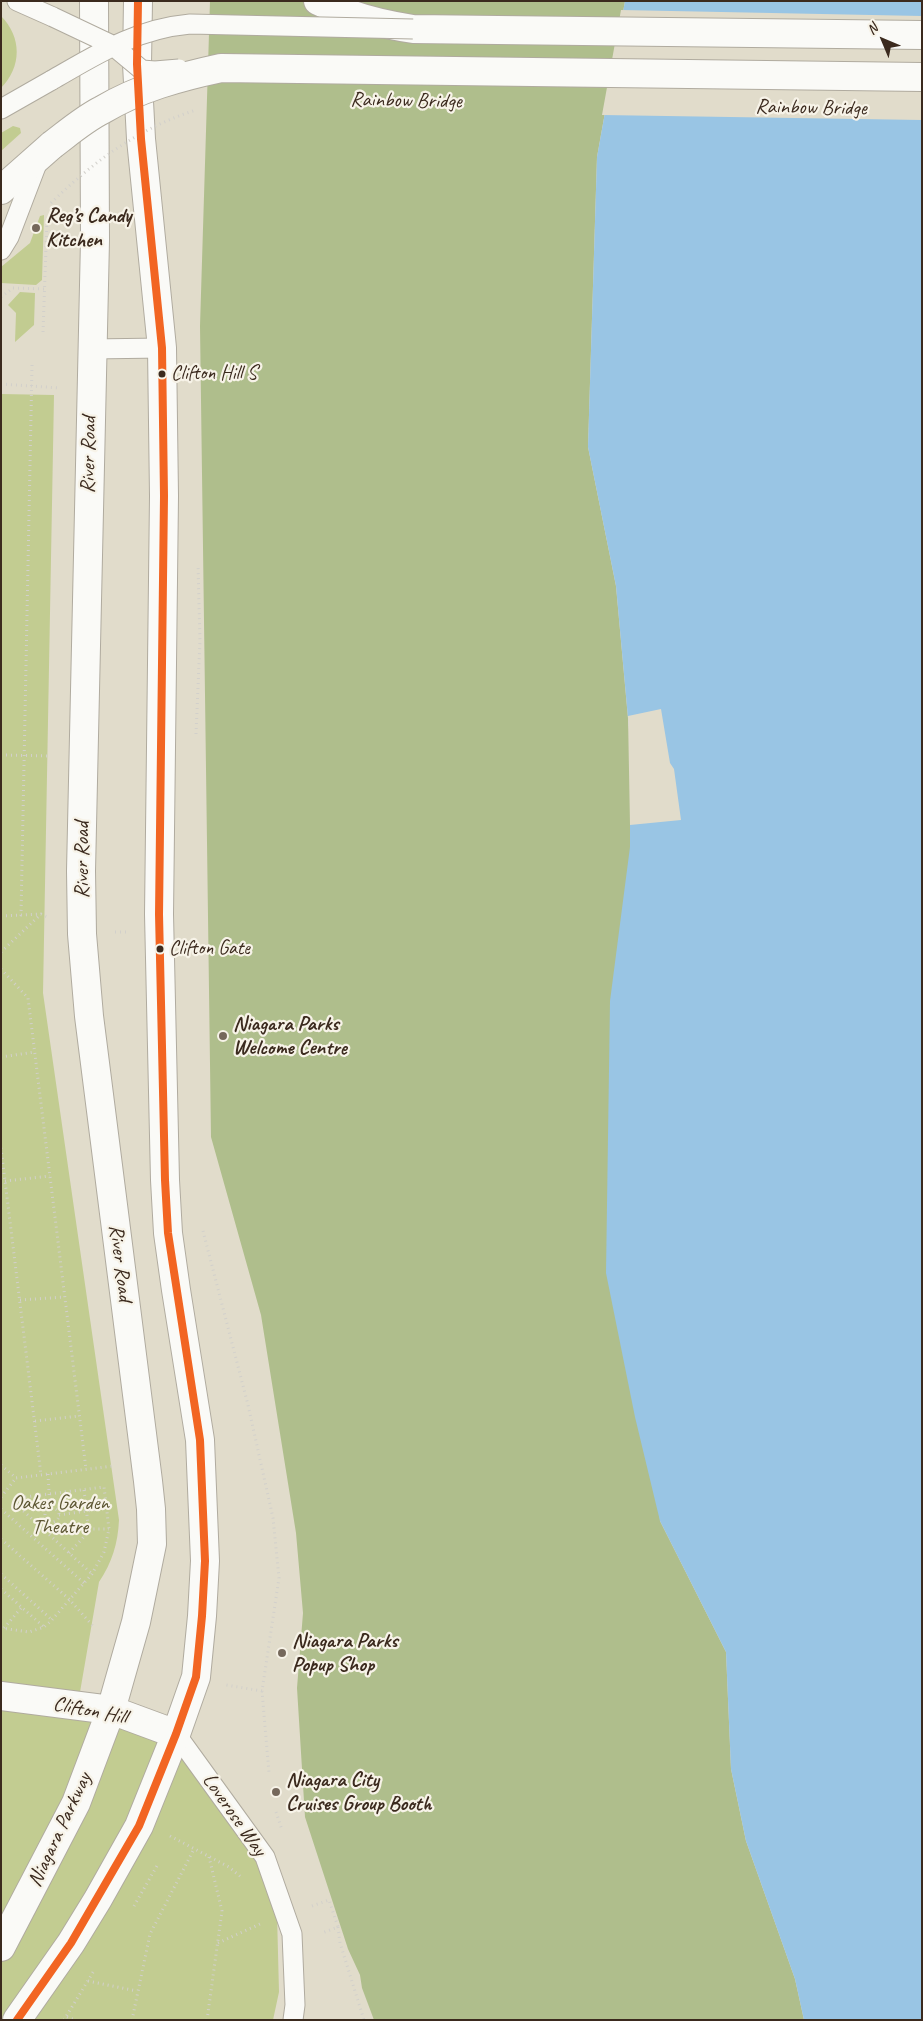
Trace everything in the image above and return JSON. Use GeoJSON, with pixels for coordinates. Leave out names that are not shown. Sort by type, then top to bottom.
{"type":"FeatureCollection","features":[{"type":"Feature","properties":{"kind":"main road","name":"River Road"},"geometry":{"type":"LineString","coordinates":[[94,1],[95,240],[91,349],[82,934],[97,1083],[148,1481],[152,1535],[146,1580],[111,1710]]}},
{"type":"Feature","properties":{"kind":"main road"},"geometry":{"type":"LineString","coordinates":[[17,2020],[71,1943],[103,1891],[139,1826],[176,1734],[196,1677],[204,1561],[200,1440],[168,1233],[165,1180],[159,914],[164,496],[162,348],[142,140],[137,64],[138,1]]}},
{"type":"Feature","properties":{"kind":"main road"},"geometry":{"type":"LineString","coordinates":[[318,1],[361,19],[413,29],[922,35]]}},
{"type":"Feature","properties":{"kind":"main road","name":"Rainbow Bridge"},"geometry":{"type":"LineString","coordinates":[[5,186],[49,147],[101,110],[168,80],[220,68],[922,77]]}},
{"type":"Feature","properties":{"kind":"main road","name":"Clifton Hill"},"geometry":{"type":"LineString","coordinates":[[1,1696],[111,1710],[176,1734]]}},
{"type":"Feature","properties":{"kind":"main road","name":"Niagara Parkway"},"geometry":{"type":"LineString","coordinates":[[1,1946],[76,1802],[111,1710]]}},
{"type":"Feature","properties":{"kind":"lane"},"geometry":{"type":"LineString","coordinates":[[17,1],[112,45],[142,70],[220,68]]}},
{"type":"Feature","properties":{"kind":"lane"},"geometry":{"type":"LineString","coordinates":[[1,109],[112,45],[166,26],[190,24],[413,29]]}},
{"type":"Feature","properties":{"kind":"lane"},"geometry":{"type":"LineString","coordinates":[[1,250],[9,237],[34,170],[49,147]]}},
{"type":"Feature","properties":{"kind":"lane"},"geometry":{"type":"LineString","coordinates":[[91,349],[162,348]]}},
{"type":"Feature","properties":{"kind":"lane","name":"Loverose Way"},"geometry":{"type":"LineString","coordinates":[[176,1734],[265,1857],[292,1934],[296,2005],[293,2020]]}},
{"type":"Feature","properties":{"kind":"path"},"geometry":{"type":"LineString","coordinates":[[49,207],[76,179],[121,144],[158,124],[199,109]]}},
{"type":"Feature","properties":{"kind":"path"},"geometry":{"type":"LineString","coordinates":[[43,332],[46,289],[47,215]]}},
{"type":"Feature","properties":{"kind":"path"},"geometry":{"type":"LineString","coordinates":[[1,297],[13,288],[46,289]]}},
{"type":"Feature","properties":{"kind":"path"},"geometry":{"type":"LineString","coordinates":[[1,291],[8,291]]}},
{"type":"Feature","properties":{"kind":"path"},"geometry":{"type":"LineString","coordinates":[[21,915],[32,365]]}},
{"type":"Feature","properties":{"kind":"path"},"geometry":{"type":"LineString","coordinates":[[1,384],[64,388]]}},
{"type":"Feature","properties":{"kind":"path"},"geometry":{"type":"LineString","coordinates":[[1,755],[51,756]]}},
{"type":"Feature","properties":{"kind":"path"},"geometry":{"type":"LineString","coordinates":[[1,916],[40,914]]}},
{"type":"Feature","properties":{"kind":"path"},"geometry":{"type":"LineString","coordinates":[[1,969],[28,998],[86,1469]]}},
{"type":"Feature","properties":{"kind":"path"},"geometry":{"type":"LineString","coordinates":[[1,1057],[35,1052]]}},
{"type":"Feature","properties":{"kind":"path"},"geometry":{"type":"LineString","coordinates":[[1,1148],[41,1475]]}},
{"type":"Feature","properties":{"kind":"path"},"geometry":{"type":"LineString","coordinates":[[5,1181],[50,1176]]}},
{"type":"Feature","properties":{"kind":"path"},"geometry":{"type":"LineString","coordinates":[[20,1300],[65,1297]]}},
{"type":"Feature","properties":{"kind":"path"},"geometry":{"type":"LineString","coordinates":[[35,1421],[79,1416]]}},
{"type":"Feature","properties":{"kind":"path"},"geometry":{"type":"LineString","coordinates":[[1,1466],[16,1478],[104,1467]]}},
{"type":"Feature","properties":{"kind":"path"},"geometry":{"type":"LineString","coordinates":[[48,1474],[50,1494],[50,1508],[46,1514],[48,1521]]}},
{"type":"Feature","properties":{"kind":"path"},"geometry":{"type":"LineString","coordinates":[[1,1498],[16,1478]]}},
{"type":"Feature","properties":{"kind":"path"},"geometry":{"type":"LineString","coordinates":[[2,1628],[29,1632],[44,1627],[52,1620],[92,1574],[104,1552],[109,1529],[104,1487],[25,1497],[18,1506],[92,1574]]}},
{"type":"Feature","properties":{"kind":"path"},"geometry":{"type":"LineString","coordinates":[[84,1490],[89,1532]]}},
{"type":"Feature","properties":{"kind":"path"},"geometry":{"type":"LineString","coordinates":[[50,1508],[55,1509],[59,1514]]}},
{"type":"Feature","properties":{"kind":"path"},"geometry":{"type":"LineString","coordinates":[[59,1514],[107,1508]]}},
{"type":"Feature","properties":{"kind":"path"},"geometry":{"type":"LineString","coordinates":[[1,1509],[84,1583]]}},
{"type":"Feature","properties":{"kind":"path"},"geometry":{"type":"LineString","coordinates":[[42,1528],[48,1521],[56,1521],[59,1514]]}},
{"type":"Feature","properties":{"kind":"path"},"geometry":{"type":"LineString","coordinates":[[69,1553],[91,1529],[109,1529]]}},
{"type":"Feature","properties":{"kind":"path"},"geometry":{"type":"LineString","coordinates":[[1,1539],[70,1600],[93,1626]]}},
{"type":"Feature","properties":{"kind":"path"},"geometry":{"type":"LineString","coordinates":[[1,1574],[52,1620]]}},
{"type":"Feature","properties":{"kind":"path"},"geometry":{"type":"LineString","coordinates":[[1,1589],[44,1627]]}},
{"type":"Feature","properties":{"kind":"path"},"geometry":{"type":"LineString","coordinates":[[2,1628],[22,1607]]}},
{"type":"Feature","properties":{"kind":"path"},"geometry":{"type":"LineString","coordinates":[[262,1691],[269,1772]]}},
{"type":"Feature","properties":{"kind":"path"},"geometry":{"type":"LineString","coordinates":[[276,1812],[282,1831]]}},
{"type":"Feature","properties":{"kind":"path"},"geometry":{"type":"LineString","coordinates":[[170,1836],[229,1867],[246,1881]]}},
{"type":"Feature","properties":{"kind":"path"},"geometry":{"type":"LineString","coordinates":[[132,2020],[150,1934],[194,1849]]}},
{"type":"Feature","properties":{"kind":"path"},"geometry":{"type":"LineString","coordinates":[[207,2020],[222,1911],[210,1857]]}},
{"type":"Feature","properties":{"kind":"path"},"geometry":{"type":"LineString","coordinates":[[308,1900],[312,1906],[330,1900],[338,1926],[344,1959],[364,2020]]}},
{"type":"Feature","properties":{"kind":"path"},"geometry":{"type":"LineString","coordinates":[[218,1943],[261,1924],[259,1915]]}},
{"type":"Feature","properties":{"kind":"path"},"geometry":{"type":"LineString","coordinates":[[322,1933],[338,1926]]}},
{"type":"Feature","properties":{"kind":"path"},"geometry":{"type":"LineString","coordinates":[[88,1981],[137,1991]]}},
{"type":"Feature","properties":{"kind":"path"},"geometry":{"type":"LineString","coordinates":[[67,2016],[74,2020]]}},
{"type":"Feature","properties":{"kind":"green space"},"geometry":{"type":"Polygon","coordinates":[[[210,1],[625,1],[597,157],[588,447],[616,586],[630,740],[630,847],[660,1521],[726,1652],[731,1769],[746,1841],[795,1979],[804,2020],[374,2020],[362,1988],[360,1975],[348,1949],[305,1817],[297,1688],[303,1613],[296,1533],[261,1315],[211,1137],[200,326],[210,1]]]}},
{"type":"Feature","properties":{"kind":"green space"},"geometry":{"type":"Polygon","coordinates":[[[1,16],[13,33],[17,52],[13,71],[1,88],[1,16]]]}},
{"type":"Feature","properties":{"kind":"green space"},"geometry":{"type":"Polygon","coordinates":[[[13,126],[20,128],[21,133],[1,151],[1,133],[13,126]]]}},
{"type":"Feature","properties":{"kind":"green space"},"geometry":{"type":"Polygon","coordinates":[[[44,215],[42,280],[36,285],[1,283],[1,267],[30,243],[40,216],[44,215]]]}},
{"type":"Feature","properties":{"kind":"green space"},"geometry":{"type":"Polygon","coordinates":[[[20,292],[35,293],[34,325],[15,342],[16,313],[8,305],[20,292]]]}},
{"type":"Feature","properties":{"kind":"green space","name":"Oakes Garden Theatre"},"geometry":{"type":"Polygon","coordinates":[[[1,394],[54,395],[43,993],[119,1520],[114,1553],[99,1582],[80,1692],[176,1734],[251,1837],[277,1914],[279,1992],[273,2020],[1,2020],[1,394]]]}},
{"type":"Feature","properties":{"kind":"water"},"geometry":{"type":"Polygon","coordinates":[[[625,1],[922,1],[922,2020],[804,2020],[795,1979],[746,1841],[731,1769],[726,1652],[660,1521],[635,1417],[606,1273],[610,1001],[630,847],[630,740],[616,586],[588,447],[597,157],[625,1]]]}},
{"type":"Feature","properties":{"kind":"pier"},"geometry":{"type":"Polygon","coordinates":[[[621,10],[922,16],[922,120],[602,115],[621,10]]]}},
{"type":"Feature","properties":{"kind":"pier"},"geometry":{"type":"Polygon","coordinates":[[[661,709],[670,763],[674,769],[681,820],[630,825],[628,716],[661,709]]]}},
{"type":"Feature","properties":{"kind":"transit line"},"geometry":{"type":"LineString","coordinates":[[17,2020],[71,1943],[139,1826],[176,1734],[196,1677],[202,1616],[205,1561],[200,1440],[168,1233],[165,1180],[159,914],[164,496],[162,348],[141,139],[137,64],[138,1]]}},
{"type":"Feature","properties":{"kind":"place","name":"Reg’s Candy Kitchen"},"geometry":{"type":"Point","coordinates":[36,228]}},
{"type":"Feature","properties":{"kind":"place","name":"Clifton Hill S"},"geometry":{"type":"Point","coordinates":[162,374]}},
{"type":"Feature","properties":{"kind":"place","name":"Clifton Gate"},"geometry":{"type":"Point","coordinates":[160,949]}},
{"type":"Feature","properties":{"kind":"place","name":"Niagara Parks Welcome Centre"},"geometry":{"type":"Point","coordinates":[223,1036]}},
{"type":"Feature","properties":{"kind":"place","name":"Niagara Parks Popup Shop"},"geometry":{"type":"Point","coordinates":[282,1653]}},
{"type":"Feature","properties":{"kind":"place","name":"Niagara City Cruises Group Booth"},"geometry":{"type":"Point","coordinates":[276,1792]}}]}
